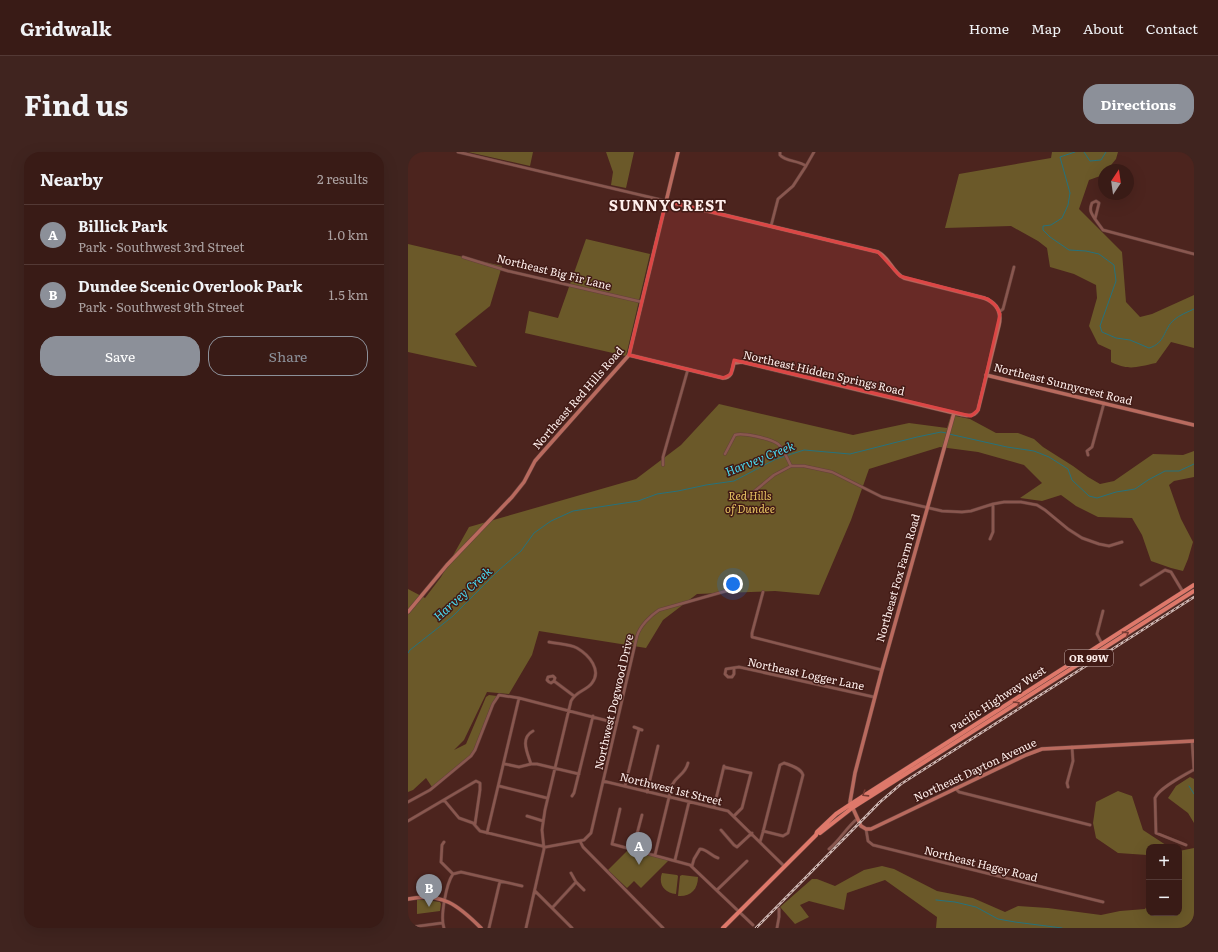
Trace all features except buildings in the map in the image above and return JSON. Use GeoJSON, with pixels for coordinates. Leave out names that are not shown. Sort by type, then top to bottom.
{"type":"FeatureCollection","features":[{"type":"Feature","properties":{"kind":"main road","name":"Pacific Highway West"},"geometry":{"type":"LineString","coordinates":[[1103,646],[1194,585]]}},
{"type":"Feature","properties":{"kind":"main road","name":"Pacific Highway West"},"geometry":{"type":"LineString","coordinates":[[784,866],[816,835],[852,806],[1103,646],[1194,591]]}},
{"type":"Feature","properties":{"kind":"main road","name":"OR 99W"},"geometry":{"type":"LineString","coordinates":[[723,928],[784,866]]}},
{"type":"Feature","properties":{"kind":"street"},"geometry":{"type":"LineString","coordinates":[[458,152],[878,252],[900,276],[984,298],[994,303],[999,312],[1003,309],[1014,267]]}},
{"type":"Feature","properties":{"kind":"street","name":"Northeast Red Hills Road"},"geometry":{"type":"LineString","coordinates":[[408,612],[447,565],[512,497],[524,482],[542,453],[629,355],[678,152]]}},
{"type":"Feature","properties":{"kind":"street"},"geometry":{"type":"LineString","coordinates":[[780,152],[780,155],[783,158],[806,166]]}},
{"type":"Feature","properties":{"kind":"street"},"geometry":{"type":"LineString","coordinates":[[771,226],[778,199],[793,186],[814,152]]}},
{"type":"Feature","properties":{"kind":"street"},"geometry":{"type":"LineString","coordinates":[[1095,219],[1099,203],[1096,200],[1092,203],[1090,212],[1095,219],[1103,230],[1194,254]]}},
{"type":"Feature","properties":{"kind":"street","name":"Northeast Big Fir Lane"},"geometry":{"type":"LineString","coordinates":[[463,257],[508,271],[642,302]]}},
{"type":"Feature","properties":{"kind":"street","name":"Northeast Sunnycrest Road"},"geometry":{"type":"LineString","coordinates":[[999,312],[1000,320],[986,375],[1194,425]]}},
{"type":"Feature","properties":{"kind":"street","name":"Northeast Hidden Springs Road"},"geometry":{"type":"LineString","coordinates":[[629,355],[725,378],[730,375],[734,363],[742,362],[954,414]]}},
{"type":"Feature","properties":{"kind":"street"},"geometry":{"type":"LineString","coordinates":[[663,466],[663,457],[688,369]]}},
{"type":"Feature","properties":{"kind":"street"},"geometry":{"type":"LineString","coordinates":[[954,414],[968,416],[975,414],[978,410],[986,375]]}},
{"type":"Feature","properties":{"kind":"street"},"geometry":{"type":"LineString","coordinates":[[1088,455],[1087,451],[1092,447],[1104,403]]}},
{"type":"Feature","properties":{"kind":"street","name":"Northeast Fox Farm Road"},"geometry":{"type":"LineString","coordinates":[[852,806],[850,799],[855,773],[874,697],[954,414]]}},
{"type":"Feature","properties":{"kind":"street"},"geometry":{"type":"LineString","coordinates":[[725,454],[733,438],[738,434],[751,436],[776,442],[781,447],[791,466]]}},
{"type":"Feature","properties":{"kind":"street"},"geometry":{"type":"LineString","coordinates":[[745,499],[769,478],[791,466],[804,466],[832,472],[882,497],[927,507],[942,512],[954,513],[971,511],[993,504],[1010,502],[1037,505],[1082,538],[1109,546],[1122,542]]}},
{"type":"Feature","properties":{"kind":"street"},"geometry":{"type":"LineString","coordinates":[[990,539],[992,532],[993,504]]}},
{"type":"Feature","properties":{"kind":"street"},"geometry":{"type":"LineString","coordinates":[[1141,585],[1165,570],[1168,570],[1171,572],[1183,592]]}},
{"type":"Feature","properties":{"kind":"street","name":"Northwest Dogwood Drive"},"geometry":{"type":"LineString","coordinates":[[580,841],[588,837],[590,833],[637,636],[641,627],[658,610],[726,591]]}},
{"type":"Feature","properties":{"kind":"street"},"geometry":{"type":"LineString","coordinates":[[763,592],[752,637],[882,670]]}},
{"type":"Feature","properties":{"kind":"street"},"geometry":{"type":"LineString","coordinates":[[1103,646],[1097,634],[1104,611]]}},
{"type":"Feature","properties":{"kind":"street"},"geometry":{"type":"LineString","coordinates":[[526,928],[544,849],[542,837],[547,798],[569,710],[574,696],[587,688],[593,682],[596,672],[591,660],[576,648],[549,642]]}},
{"type":"Feature","properties":{"kind":"street","name":"Northeast Logger Lane"},"geometry":{"type":"LineString","coordinates":[[734,668],[734,674],[732,677],[728,677],[725,674],[726,669],[734,668],[744,668],[874,697]]}},
{"type":"Feature","properties":{"kind":"street"},"geometry":{"type":"LineString","coordinates":[[554,681],[574,696]]}},
{"type":"Feature","properties":{"kind":"street"},"geometry":{"type":"LineString","coordinates":[[408,802],[430,790],[473,754],[497,696],[502,695],[519,698],[616,722]]}},
{"type":"Feature","properties":{"kind":"street"},"geometry":{"type":"LineString","coordinates":[[488,833],[519,698]]}},
{"type":"Feature","properties":{"kind":"street"},"geometry":{"type":"LineString","coordinates":[[572,796],[593,716]]}},
{"type":"Feature","properties":{"kind":"street"},"geometry":{"type":"LineString","coordinates":[[625,786],[641,729],[634,727]]}},
{"type":"Feature","properties":{"kind":"street"},"geometry":{"type":"LineString","coordinates":[[531,764],[525,742],[527,736],[533,731]]}},
{"type":"Feature","properties":{"kind":"street"},"geometry":{"type":"LineString","coordinates":[[1186,845],[1156,833],[1155,798],[1164,788],[1194,770],[1193,741]]}},
{"type":"Feature","properties":{"kind":"street","name":"Northeast Dayton Avenue"},"geometry":{"type":"LineString","coordinates":[[866,829],[877,826],[955,788],[1039,750],[1047,748],[1193,741]]}},
{"type":"Feature","properties":{"kind":"street"},"geometry":{"type":"LineString","coordinates":[[647,792],[658,746]]}},
{"type":"Feature","properties":{"kind":"street"},"geometry":{"type":"LineString","coordinates":[[1068,787],[1067,783],[1073,761],[1072,747]]}},
{"type":"Feature","properties":{"kind":"street"},"geometry":{"type":"LineString","coordinates":[[655,855],[674,781],[685,771],[688,763]]}},
{"type":"Feature","properties":{"kind":"street"},"geometry":{"type":"LineString","coordinates":[[760,842],[780,765],[784,763],[803,772],[788,833],[783,836],[763,831]]}},
{"type":"Feature","properties":{"kind":"street"},"geometry":{"type":"LineString","coordinates":[[504,764],[519,767],[537,764],[579,774]]}},
{"type":"Feature","properties":{"kind":"street"},"geometry":{"type":"LineString","coordinates":[[714,807],[724,766],[750,773],[742,806],[734,816]]}},
{"type":"Feature","properties":{"kind":"street"},"geometry":{"type":"LineString","coordinates":[[408,821],[476,781],[480,782],[480,790],[475,824]]}},
{"type":"Feature","properties":{"kind":"street","name":"Northwest 1st Street"},"geometry":{"type":"LineString","coordinates":[[603,781],[728,811],[784,866]]}},
{"type":"Feature","properties":{"kind":"street"},"geometry":{"type":"LineString","coordinates":[[499,786],[547,798]]}},
{"type":"Feature","properties":{"kind":"street"},"geometry":{"type":"LineString","coordinates":[[955,788],[959,792],[1090,825]]}},
{"type":"Feature","properties":{"kind":"street"},"geometry":{"type":"LineString","coordinates":[[444,800],[459,818],[475,824],[479,830],[488,833],[550,847],[580,841],[583,847],[663,928]]}},
{"type":"Feature","properties":{"kind":"street"},"geometry":{"type":"LineString","coordinates":[[675,860],[689,802]]}},
{"type":"Feature","properties":{"kind":"street"},"geometry":{"type":"LineString","coordinates":[[852,806],[861,826],[866,829]]}},
{"type":"Feature","properties":{"kind":"street"},"geometry":{"type":"LineString","coordinates":[[620,809],[612,844],[675,860],[692,866],[753,925]]}},
{"type":"Feature","properties":{"kind":"street"},"geometry":{"type":"LineString","coordinates":[[633,849],[642,815]]}},
{"type":"Feature","properties":{"kind":"street"},"geometry":{"type":"LineString","coordinates":[[527,816],[543,821]]}},
{"type":"Feature","properties":{"kind":"street"},"geometry":{"type":"LineString","coordinates":[[829,849],[857,819]]}},
{"type":"Feature","properties":{"kind":"street","name":"Northeast Hagey Road"},"geometry":{"type":"LineString","coordinates":[[866,829],[868,841],[873,844],[1103,902]]}},
{"type":"Feature","properties":{"kind":"street"},"geometry":{"type":"LineString","coordinates":[[721,830],[722,833],[737,847],[752,833]]}},
{"type":"Feature","properties":{"kind":"street"},"geometry":{"type":"LineString","coordinates":[[444,842],[442,845],[441,862],[453,874]]}},
{"type":"Feature","properties":{"kind":"street"},"geometry":{"type":"LineString","coordinates":[[692,866],[700,849],[704,850],[711,856],[718,858]]}},
{"type":"Feature","properties":{"kind":"street"},"geometry":{"type":"LineString","coordinates":[[718,890],[747,861]]}},
{"type":"Feature","properties":{"kind":"street"},"geometry":{"type":"LineString","coordinates":[[444,928],[442,923],[442,914],[450,880],[453,874],[461,872],[522,886]]}},
{"type":"Feature","properties":{"kind":"street"},"geometry":{"type":"LineString","coordinates":[[572,873],[576,882],[584,890]]}},
{"type":"Feature","properties":{"kind":"street"},"geometry":{"type":"LineString","coordinates":[[489,928],[500,881]]}},
{"type":"Feature","properties":{"kind":"street"},"geometry":{"type":"LineString","coordinates":[[552,908],[576,882]]}},
{"type":"Feature","properties":{"kind":"street"},"geometry":{"type":"LineString","coordinates":[[534,890],[572,928]]}},
{"type":"Feature","properties":{"kind":"street"},"geometry":{"type":"LineString","coordinates":[[408,899],[425,897],[445,901],[460,908],[481,928]]}},
{"type":"Feature","properties":{"kind":"street"},"geometry":{"type":"LineString","coordinates":[[777,928],[779,910]]}},
{"type":"Feature","properties":{"kind":"street"},"geometry":{"type":"LineString","coordinates":[[412,927],[442,923]]}},
{"type":"Feature","properties":{"kind":"highlighted area"},"geometry":{"type":"Polygon","coordinates":[[[666,201],[878,252],[900,276],[988,299],[996,306],[1000,314],[978,410],[971,416],[734,360],[731,374],[723,378],[629,355],[666,201]]]}},
{"type":"Feature","properties":{"kind":"green space"},"geometry":{"type":"Polygon","coordinates":[[[468,152],[533,152],[530,166],[468,152]]]}},
{"type":"Feature","properties":{"kind":"green space"},"geometry":{"type":"Polygon","coordinates":[[[606,152],[634,152],[626,188],[611,185],[613,172],[606,152]]]}},
{"type":"Feature","properties":{"kind":"green space"},"geometry":{"type":"Polygon","coordinates":[[[1052,152],[1118,152],[1116,159],[1112,164],[1098,164],[1098,177],[1089,180],[1079,209],[1122,252],[1126,302],[1140,317],[1152,314],[1194,295],[1194,348],[1171,342],[1156,363],[1138,367],[1123,367],[1111,362],[1111,350],[1098,344],[1089,326],[1097,298],[1096,285],[1074,274],[1050,267],[1047,248],[1038,241],[1011,226],[945,228],[959,174],[1051,158],[1052,152]]]}},
{"type":"Feature","properties":{"kind":"green space"},"geometry":{"type":"Polygon","coordinates":[[[586,239],[650,254],[626,356],[525,333],[529,311],[558,318],[586,239]]]}},
{"type":"Feature","properties":{"kind":"green space"},"geometry":{"type":"Polygon","coordinates":[[[408,244],[502,266],[490,306],[455,334],[477,367],[408,352],[408,244]]]}},
{"type":"Feature","properties":{"kind":"green space","name":"Red Hills of Dundee"},"geometry":{"type":"Polygon","coordinates":[[[719,404],[853,435],[909,423],[947,428],[951,415],[970,419],[996,433],[1018,433],[1034,439],[1043,447],[1100,484],[1114,481],[1153,454],[1183,455],[1194,451],[1194,477],[1174,481],[1169,485],[1181,519],[1193,542],[1188,559],[1183,571],[1151,561],[1142,535],[1132,518],[1098,517],[1076,506],[1061,495],[1042,501],[1020,498],[1042,483],[1024,465],[978,452],[940,447],[869,469],[851,520],[819,595],[775,591],[697,594],[663,620],[646,648],[539,631],[532,655],[509,694],[487,692],[464,740],[454,750],[466,744],[486,697],[489,695],[497,696],[493,702],[480,737],[471,755],[455,770],[432,787],[426,778],[413,790],[408,792],[408,589],[425,598],[441,577],[469,527],[636,479],[681,445],[719,404]]]}},
{"type":"Feature","properties":{"kind":"green space"},"geometry":{"type":"Polygon","coordinates":[[[1190,777],[1194,779],[1194,823],[1188,813],[1168,798],[1176,786],[1190,777]]]}},
{"type":"Feature","properties":{"kind":"green space"},"geometry":{"type":"Polygon","coordinates":[[[1118,791],[1132,796],[1143,830],[1164,844],[1146,844],[1146,855],[1118,853],[1096,838],[1093,823],[1096,802],[1118,791]]]}},
{"type":"Feature","properties":{"kind":"green space"},"geometry":{"type":"Polygon","coordinates":[[[1194,848],[1194,928],[936,928],[937,917],[885,880],[847,893],[844,910],[809,901],[800,905],[809,917],[795,924],[780,907],[812,879],[817,879],[835,886],[864,870],[882,866],[894,869],[937,891],[973,898],[1005,912],[1018,906],[1048,908],[1101,915],[1120,911],[1145,909],[1146,907],[1146,916],[1182,916],[1182,850],[1194,848]]]}},
{"type":"Feature","properties":{"kind":"green space"},"geometry":{"type":"Polygon","coordinates":[[[628,850],[669,860],[641,888],[634,881],[627,888],[608,870],[628,850]]]}},
{"type":"Feature","properties":{"kind":"green space"},"geometry":{"type":"Polygon","coordinates":[[[662,873],[678,876],[676,894],[668,892],[663,887],[661,881],[662,873]]]}},
{"type":"Feature","properties":{"kind":"green space"},"geometry":{"type":"Polygon","coordinates":[[[680,876],[698,877],[698,882],[695,889],[690,894],[678,896],[680,876]]]}},
{"type":"Feature","properties":{"kind":"green space"},"geometry":{"type":"Polygon","coordinates":[[[417,900],[440,902],[440,911],[417,914],[417,900]]]}},
{"type":"Feature","properties":{"kind":"waterway"},"geometry":{"type":"LineString","coordinates":[[1075,152],[1060,157],[1070,193],[1068,205],[1062,218],[1051,225],[1043,226],[1043,230],[1050,237],[1069,250],[1086,251],[1099,254],[1114,265],[1116,281],[1100,326],[1102,332],[1116,338],[1130,340],[1149,348],[1159,343],[1170,324],[1176,318],[1194,309]]}},
{"type":"Feature","properties":{"kind":"waterway"},"geometry":{"type":"LineString","coordinates":[[1084,152],[1090,161],[1101,160],[1106,152]]}},
{"type":"Feature","properties":{"kind":"waterway","name":"Harvey Creek"},"geometry":{"type":"LineString","coordinates":[[408,653],[453,616],[499,570],[521,551],[534,533],[551,521],[573,511],[638,501],[657,494],[734,481],[776,459],[804,450],[850,454],[917,437],[941,432],[946,433]]}},
{"type":"Feature","properties":{"kind":"waterway","name":"Harvey Creek"},"geometry":{"type":"LineString","coordinates":[[949,434],[1007,447],[1034,451],[1049,457],[1068,469],[1072,480],[1089,496],[1097,498],[1116,492],[1135,489],[1165,471],[1179,471],[1194,464]]}},
{"type":"Feature","properties":{"kind":"waterway"},"geometry":{"type":"LineString","coordinates":[[1189,786],[1194,794]]}},
{"type":"Feature","properties":{"kind":"waterway"},"geometry":{"type":"LineString","coordinates":[[936,900],[955,902],[976,907],[998,919],[1062,928]]}},
{"type":"Feature","properties":{"kind":"railway"},"geometry":{"type":"LineString","coordinates":[[756,928],[880,802],[901,784],[1194,597]]}},
{"type":"Feature","properties":{"kind":"place","name":"Billick Park"},"geometry":{"type":"Point","coordinates":[639,865]}},
{"type":"Feature","properties":{"kind":"place","name":"Dundee Scenic Overlook Park"},"geometry":{"type":"Point","coordinates":[429,907]}},
{"type":"Feature","properties":{"kind":"district","name":"SUNNYCREST"},"geometry":{"type":"Point","coordinates":[668,206]}}]}
